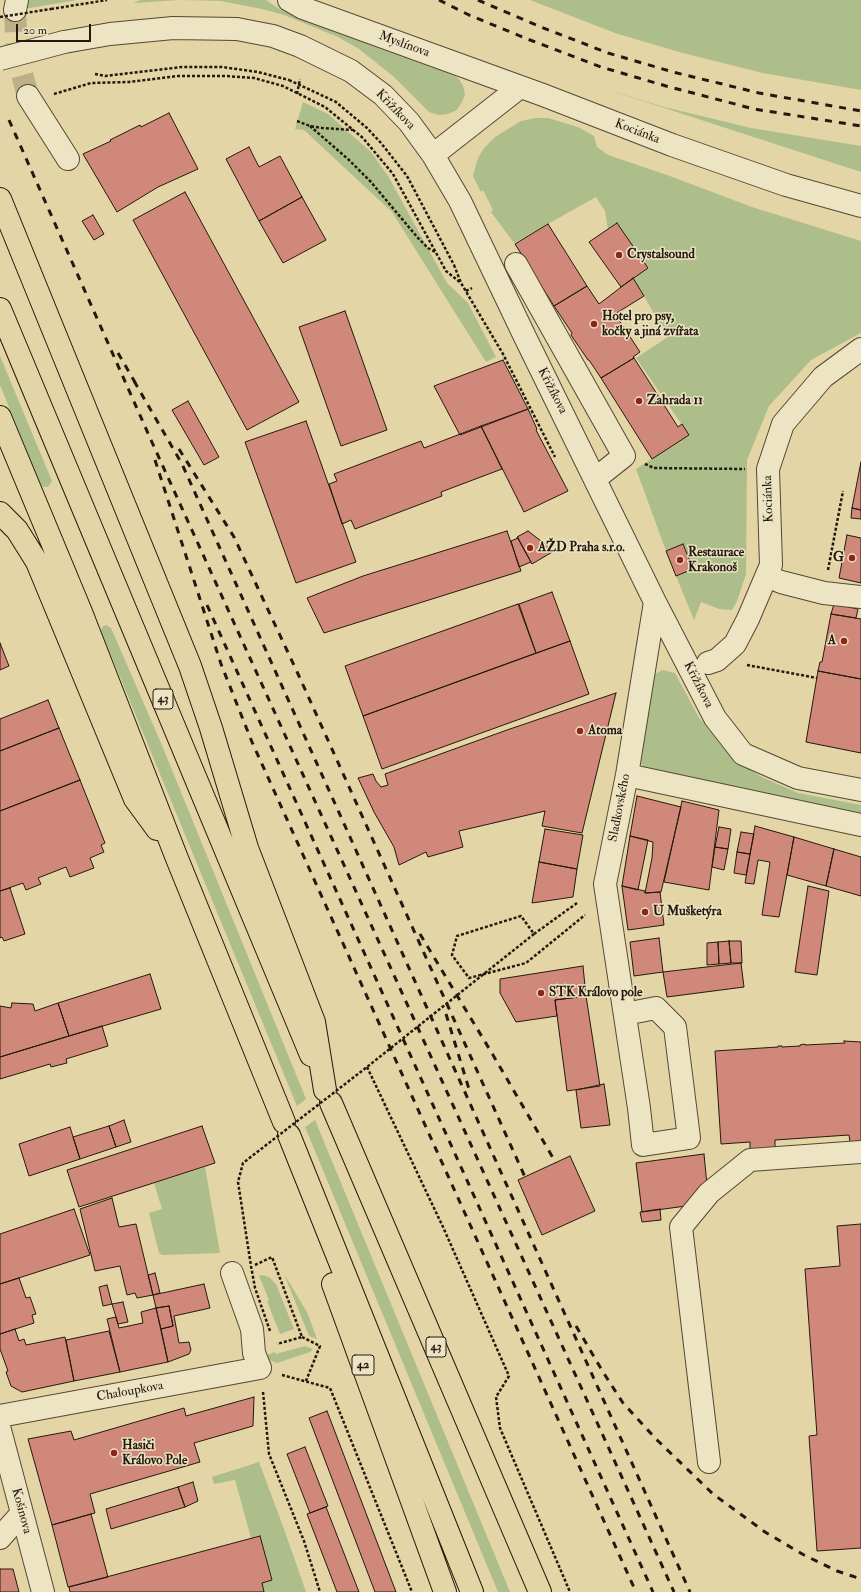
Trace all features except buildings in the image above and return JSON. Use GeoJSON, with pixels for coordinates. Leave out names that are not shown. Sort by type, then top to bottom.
{"type":"FeatureCollection","features":[{"type":"Feature","properties":{"kind":"highway","name":"43"},"geometry":{"type":"LineString","coordinates":[[0,199],[160,591],[198,691],[247,848],[314,1022],[328,1096]]}},
{"type":"Feature","properties":{"kind":"highway","name":"43"},"geometry":{"type":"LineString","coordinates":[[0,309],[328,1096],[540,1592]]}},
{"type":"Feature","properties":{"kind":"highway"},"geometry":{"type":"LineString","coordinates":[[0,417],[81,612],[176,856],[472,1592]]}},
{"type":"Feature","properties":{"kind":"highway"},"geometry":{"type":"LineString","coordinates":[[0,513],[17,530],[31,551],[45,580],[135,798],[176,856]]}},
{"type":"Feature","properties":{"kind":"highway","name":"42"},"geometry":{"type":"LineString","coordinates":[[287,1129],[329,1272],[445,1592]]}},
{"type":"Feature","properties":{"kind":"street","name":"Myslínova"},"geometry":{"type":"LineString","coordinates":[[289,0],[303,8],[520,87]]}},
{"type":"Feature","properties":{"kind":"street","name":"Křižíkova"},"geometry":{"type":"LineString","coordinates":[[0,59],[64,42],[110,34],[173,28],[237,29],[272,36],[300,46],[351,71],[382,95],[409,122],[434,155],[460,201],[655,602],[715,718],[742,754],[798,778],[861,790]]}},
{"type":"Feature","properties":{"kind":"street"},"geometry":{"type":"LineString","coordinates":[[434,155],[520,87]]}},
{"type":"Feature","properties":{"kind":"street","name":"Kociánka"},"geometry":{"type":"LineString","coordinates":[[520,87],[672,145],[786,185],[861,206]]}},
{"type":"Feature","properties":{"kind":"street"},"geometry":{"type":"LineString","coordinates":[[29,98],[68,159]]}},
{"type":"Feature","properties":{"kind":"street"},"geometry":{"type":"LineString","coordinates":[[516,264],[624,456],[595,479]]}},
{"type":"Feature","properties":{"kind":"street","name":"Kociánka"},"geometry":{"type":"LineString","coordinates":[[708,663],[717,660],[735,644],[771,565],[768,469],[783,424],[823,377],[861,349]]}},
{"type":"Feature","properties":{"kind":"street"},"geometry":{"type":"LineString","coordinates":[[767,576],[781,582],[824,593],[861,597]]}},
{"type":"Feature","properties":{"kind":"street","name":"Sladkovského"},"geometry":{"type":"LineString","coordinates":[[625,1014],[656,1008],[675,1027],[689,1138],[643,1145],[639,1108],[605,884],[627,775],[655,602]]}},
{"type":"Feature","properties":{"kind":"street"},"geometry":{"type":"LineString","coordinates":[[627,775],[861,825]]}},
{"type":"Feature","properties":{"kind":"street"},"geometry":{"type":"LineString","coordinates":[[709,1462],[681,1226],[709,1193],[750,1160],[861,1152]]}},
{"type":"Feature","properties":{"kind":"street"},"geometry":{"type":"LineString","coordinates":[[232,1273],[252,1329],[254,1353],[260,1368]]}},
{"type":"Feature","properties":{"kind":"street","name":"Chaloupkova"},"geometry":{"type":"LineString","coordinates":[[0,1416],[260,1368]]}},
{"type":"Feature","properties":{"kind":"street","name":"Košinova"},"geometry":{"type":"LineString","coordinates":[[0,1430],[43,1592]]}},
{"type":"Feature","properties":{"kind":"street"},"geometry":{"type":"LineString","coordinates":[[0,1538],[22,1514]]}},
{"type":"Feature","properties":{"kind":"path"},"geometry":{"type":"LineString","coordinates":[[11,9],[51,9],[107,0]]}},
{"type":"Feature","properties":{"kind":"path"},"geometry":{"type":"LineString","coordinates":[[95,74],[105,76],[182,67],[222,67],[258,72],[289,80],[336,102],[367,128],[393,157],[407,176],[454,265],[460,283]]}},
{"type":"Feature","properties":{"kind":"path"},"geometry":{"type":"LineString","coordinates":[[29,98],[91,83],[128,82],[185,76],[226,76],[254,78],[283,86],[325,107],[354,130],[393,174],[446,271],[460,283],[466,291],[503,354],[558,464]]}},
{"type":"Feature","properties":{"kind":"path"},"geometry":{"type":"LineString","coordinates":[[297,94],[300,79]]}},
{"type":"Feature","properties":{"kind":"path"},"geometry":{"type":"LineString","coordinates":[[297,121],[310,126],[322,128],[354,130]]}},
{"type":"Feature","properties":{"kind":"path"},"geometry":{"type":"LineString","coordinates":[[310,126],[371,182],[418,238],[428,248],[436,253]]}},
{"type":"Feature","properties":{"kind":"path"},"geometry":{"type":"LineString","coordinates":[[466,291],[472,288]]}},
{"type":"Feature","properties":{"kind":"path"},"geometry":{"type":"LineString","coordinates":[[624,456],[654,468],[768,469]]}},
{"type":"Feature","properties":{"kind":"path"},"geometry":{"type":"LineString","coordinates":[[824,593],[844,491]]}},
{"type":"Feature","properties":{"kind":"path"},"geometry":{"type":"LineString","coordinates":[[743,664],[817,678]]}},
{"type":"Feature","properties":{"kind":"path"},"geometry":{"type":"LineString","coordinates":[[270,1331],[255,1288],[251,1266],[238,1182],[243,1163],[367,1067],[534,934],[576,903]]}},
{"type":"Feature","properties":{"kind":"path"},"geometry":{"type":"LineString","coordinates":[[534,934],[521,916],[458,936],[452,955],[469,978],[526,963],[577,921]]}},
{"type":"Feature","properties":{"kind":"path"},"geometry":{"type":"LineString","coordinates":[[367,1067],[443,1227],[509,1376],[496,1397],[500,1428],[570,1592]]}},
{"type":"Feature","properties":{"kind":"path"},"geometry":{"type":"LineString","coordinates":[[272,1258],[302,1337]]}},
{"type":"Feature","properties":{"kind":"path"},"geometry":{"type":"LineString","coordinates":[[275,1344],[302,1337],[320,1346],[306,1381]]}},
{"type":"Feature","properties":{"kind":"path"},"geometry":{"type":"LineString","coordinates":[[320,1592],[304,1541],[269,1454],[260,1368],[330,1388],[412,1592]]}},
{"type":"Feature","properties":{"kind":"green space"},"geometry":{"type":"Polygon","coordinates":[[[24,0],[77,0],[24,9],[24,0]]]}},
{"type":"Feature","properties":{"kind":"green space"},"geometry":{"type":"Polygon","coordinates":[[[141,0],[180,0],[133,3],[141,0]]]}},
{"type":"Feature","properties":{"kind":"green space"},"geometry":{"type":"Polygon","coordinates":[[[180,0],[266,0],[278,8],[307,22],[453,75],[459,79],[465,94],[457,110],[448,114],[439,115],[429,112],[394,77],[359,49],[338,37],[284,15],[262,9],[221,1],[180,0]]]}},
{"type":"Feature","properties":{"kind":"green space"},"geometry":{"type":"Polygon","coordinates":[[[530,0],[861,0],[861,90],[763,73],[679,52],[615,33],[530,0]]]}},
{"type":"Feature","properties":{"kind":"green space"},"geometry":{"type":"Polygon","coordinates":[[[597,86],[664,107],[751,128],[861,146],[861,172],[597,86]]]}},
{"type":"Feature","properties":{"kind":"green space"},"geometry":{"type":"Polygon","coordinates":[[[303,102],[328,114],[371,152],[388,176],[447,283],[468,303],[496,357],[486,362],[392,212],[304,130],[295,129],[303,102]]]}},
{"type":"Feature","properties":{"kind":"green space"},"geometry":{"type":"Polygon","coordinates":[[[536,118],[548,118],[578,127],[594,136],[597,147],[608,155],[667,175],[752,207],[861,241],[861,333],[811,360],[769,406],[747,460],[746,574],[737,601],[732,610],[719,609],[701,602],[694,620],[676,576],[693,569],[683,544],[666,551],[636,469],[689,435],[636,358],[668,337],[633,278],[648,268],[617,223],[608,229],[605,211],[596,197],[514,243],[491,212],[493,210],[483,190],[481,192],[473,176],[478,158],[484,148],[495,137],[521,121],[536,118]]]}},
{"type":"Feature","properties":{"kind":"green space"},"geometry":{"type":"Polygon","coordinates":[[[0,356],[52,481],[48,487],[43,487],[40,483],[0,385],[0,356]]]}},
{"type":"Feature","properties":{"kind":"green space"},"geometry":{"type":"Polygon","coordinates":[[[106,625],[111,628],[161,743],[306,1099],[297,1106],[101,631],[102,627],[106,625]]]}},
{"type":"Feature","properties":{"kind":"green space"},"geometry":{"type":"Polygon","coordinates":[[[663,670],[675,673],[698,716],[733,760],[764,778],[798,793],[861,805],[861,819],[649,771],[642,765],[638,755],[651,678],[663,670]]]}},
{"type":"Feature","properties":{"kind":"green space"},"geometry":{"type":"Polygon","coordinates":[[[315,1120],[510,1592],[498,1592],[305,1127],[315,1120]]]}},
{"type":"Feature","properties":{"kind":"green space"},"geometry":{"type":"Polygon","coordinates":[[[205,1167],[220,1253],[162,1255],[159,1253],[149,1213],[162,1209],[154,1183],[205,1167]]]}},
{"type":"Feature","properties":{"kind":"green space"},"geometry":{"type":"Polygon","coordinates":[[[284,1274],[307,1312],[317,1339],[309,1336],[284,1274]]]}},
{"type":"Feature","properties":{"kind":"green space"},"geometry":{"type":"Polygon","coordinates":[[[262,1275],[269,1277],[276,1284],[294,1329],[280,1334],[267,1301],[269,1300],[259,1276],[262,1275]]]}},
{"type":"Feature","properties":{"kind":"green space"},"geometry":{"type":"Polygon","coordinates":[[[305,1346],[313,1349],[310,1352],[277,1363],[267,1359],[266,1356],[274,1352],[276,1354],[305,1346]]]}},
{"type":"Feature","properties":{"kind":"green space"},"geometry":{"type":"Polygon","coordinates":[[[259,1462],[306,1592],[264,1592],[262,1583],[272,1580],[260,1536],[251,1538],[235,1480],[214,1484],[212,1477],[259,1462]]]}},
{"type":"Feature","properties":{"kind":"tunnel"},"geometry":{"type":"LineString","coordinates":[[15,10],[17,56],[28,96]]}},
{"type":"Feature","properties":{"kind":"railway"},"geometry":{"type":"LineString","coordinates":[[439,0],[469,15],[601,67],[754,109],[861,126]]}},
{"type":"Feature","properties":{"kind":"railway"},"geometry":{"type":"LineString","coordinates":[[478,0],[541,27],[608,53],[673,72],[759,93],[861,111]]}},
{"type":"Feature","properties":{"kind":"railway"},"geometry":{"type":"LineString","coordinates":[[9,120],[151,440],[674,1592]]}},
{"type":"Feature","properties":{"kind":"railway"},"geometry":{"type":"LineString","coordinates":[[118,353],[136,384]]}},
{"type":"Feature","properties":{"kind":"railway"},"geometry":{"type":"LineString","coordinates":[[134,381],[182,464],[690,1592]]}},
{"type":"Feature","properties":{"kind":"railway"},"geometry":{"type":"LineString","coordinates":[[179,449],[234,537],[299,676],[525,1177]]}},
{"type":"Feature","properties":{"kind":"railway"},"geometry":{"type":"LineString","coordinates":[[155,460],[221,664],[252,742],[636,1592]]}},
{"type":"Feature","properties":{"kind":"railway"},"geometry":{"type":"LineString","coordinates":[[207,605],[653,1592]]}},
{"type":"Feature","properties":{"kind":"railway"},"geometry":{"type":"LineString","coordinates":[[420,934],[556,1163]]}},
{"type":"Feature","properties":{"kind":"railway"},"geometry":{"type":"LineString","coordinates":[[446,1014],[469,1089]]}},
{"type":"Feature","properties":{"kind":"railway"},"geometry":{"type":"LineString","coordinates":[[576,1326],[623,1403],[656,1439],[713,1494],[765,1532],[804,1555],[837,1571],[861,1579]]}},
{"type":"Feature","properties":{"kind":"place","name":"Crystalsound"},"geometry":{"type":"Point","coordinates":[619,255]}},
{"type":"Feature","properties":{"kind":"place","name":"Hotel pro psy, kočky a jiná zvířata"},"geometry":{"type":"Point","coordinates":[594,324]}},
{"type":"Feature","properties":{"kind":"place","name":"Zahrada 11"},"geometry":{"type":"Point","coordinates":[639,401]}},
{"type":"Feature","properties":{"kind":"place","name":"AŽD Praha s.r.o."},"geometry":{"type":"Point","coordinates":[530,548]}},
{"type":"Feature","properties":{"kind":"place","name":"G"},"geometry":{"type":"Point","coordinates":[852,558]}},
{"type":"Feature","properties":{"kind":"place","name":"Restaurace Krakonoš"},"geometry":{"type":"Point","coordinates":[680,560]}},
{"type":"Feature","properties":{"kind":"place","name":"A"},"geometry":{"type":"Point","coordinates":[844,641]}},
{"type":"Feature","properties":{"kind":"place","name":"Atoma"},"geometry":{"type":"Point","coordinates":[580,731]}},
{"type":"Feature","properties":{"kind":"place","name":"U Mušketýra"},"geometry":{"type":"Point","coordinates":[645,912]}},
{"type":"Feature","properties":{"kind":"place","name":"STK Královo pole"},"geometry":{"type":"Point","coordinates":[541,993]}},
{"type":"Feature","properties":{"kind":"place","name":"Hasiči Královo Pole"},"geometry":{"type":"Point","coordinates":[114,1453]}}]}
